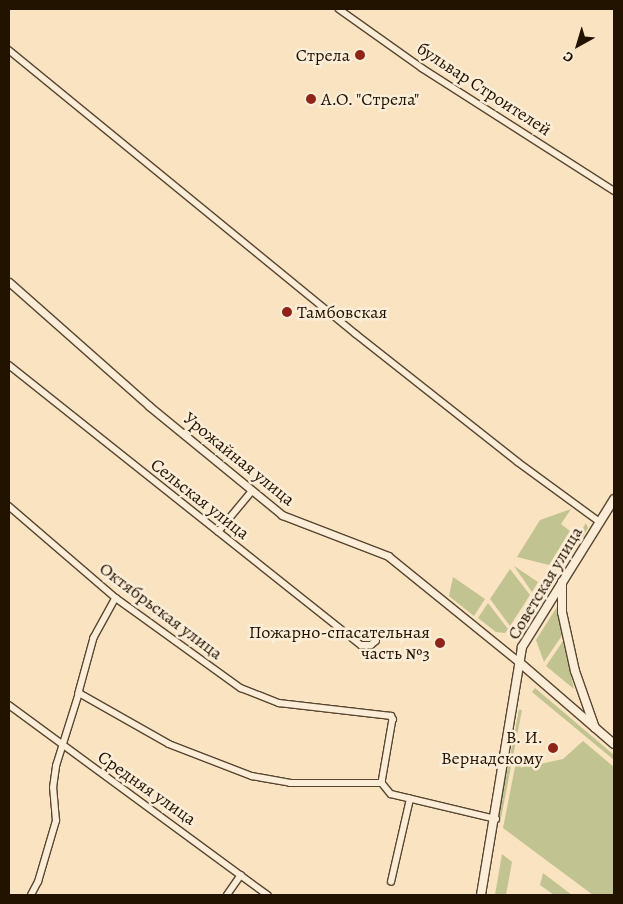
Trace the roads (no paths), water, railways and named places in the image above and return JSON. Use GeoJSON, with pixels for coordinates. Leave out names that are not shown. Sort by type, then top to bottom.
{"type":"FeatureCollection","features":[{"type":"Feature","properties":{"kind":"main road","name":"Советская улица"},"geometry":{"type":"LineString","coordinates":[[481,895],[496,819],[519,662],[526,638],[614,499]]}},
{"type":"Feature","properties":{"kind":"main road"},"geometry":{"type":"LineString","coordinates":[[562,581],[562,612],[575,671],[595,728]]}},
{"type":"Feature","properties":{"kind":"main road"},"geometry":{"type":"LineString","coordinates":[[519,662],[614,744]]}},
{"type":"Feature","properties":{"kind":"street","name":"бульвар Строителей"},"geometry":{"type":"LineString","coordinates":[[339,9],[422,68],[614,191]]}},
{"type":"Feature","properties":{"kind":"street"},"geometry":{"type":"LineString","coordinates":[[9,50],[356,334],[600,522]]}},
{"type":"Feature","properties":{"kind":"street","name":"Урожайная улица"},"geometry":{"type":"LineString","coordinates":[[9,282],[149,406],[252,491],[294,522],[388,556],[519,662]]}},
{"type":"Feature","properties":{"kind":"street","name":"Сельская улица"},"geometry":{"type":"LineString","coordinates":[[9,365],[361,645],[371,645],[376,641]]}},
{"type":"Feature","properties":{"kind":"street"},"geometry":{"type":"LineString","coordinates":[[218,532],[252,491]]}},
{"type":"Feature","properties":{"kind":"street","name":"Октябрьская улица"},"geometry":{"type":"LineString","coordinates":[[9,506],[116,598],[241,688],[259,697],[309,707],[387,713],[393,719],[382,783]]}},
{"type":"Feature","properties":{"kind":"street"},"geometry":{"type":"LineString","coordinates":[[31,895],[38,882],[56,821],[53,788],[56,766],[64,748],[94,638],[116,598]]}},
{"type":"Feature","properties":{"kind":"street"},"geometry":{"type":"LineString","coordinates":[[79,693],[169,744],[252,776],[290,783],[382,783],[390,794],[496,819]]}},
{"type":"Feature","properties":{"kind":"street","name":"Средняя улица"},"geometry":{"type":"LineString","coordinates":[[9,705],[64,748],[268,895]]}},
{"type":"Feature","properties":{"kind":"street"},"geometry":{"type":"LineString","coordinates":[[391,882],[410,799]]}},
{"type":"Feature","properties":{"kind":"street"},"geometry":{"type":"LineString","coordinates":[[227,895],[241,875]]}},
{"type":"Feature","properties":{"kind":"place","name":"Стрела"},"geometry":{"type":"Point","coordinates":[360,55]}},
{"type":"Feature","properties":{"kind":"place","name":"А.О. \"Стрела\""},"geometry":{"type":"Point","coordinates":[311,99]}},
{"type":"Feature","properties":{"kind":"place","name":"Тамбовская"},"geometry":{"type":"Point","coordinates":[287,312]}},
{"type":"Feature","properties":{"kind":"place","name":"Пожарно-спасательная часть №3"},"geometry":{"type":"Point","coordinates":[440,643]}},
{"type":"Feature","properties":{"kind":"place","name":"В. И. Вернадскому"},"geometry":{"type":"Point","coordinates":[553,748]}}]}
